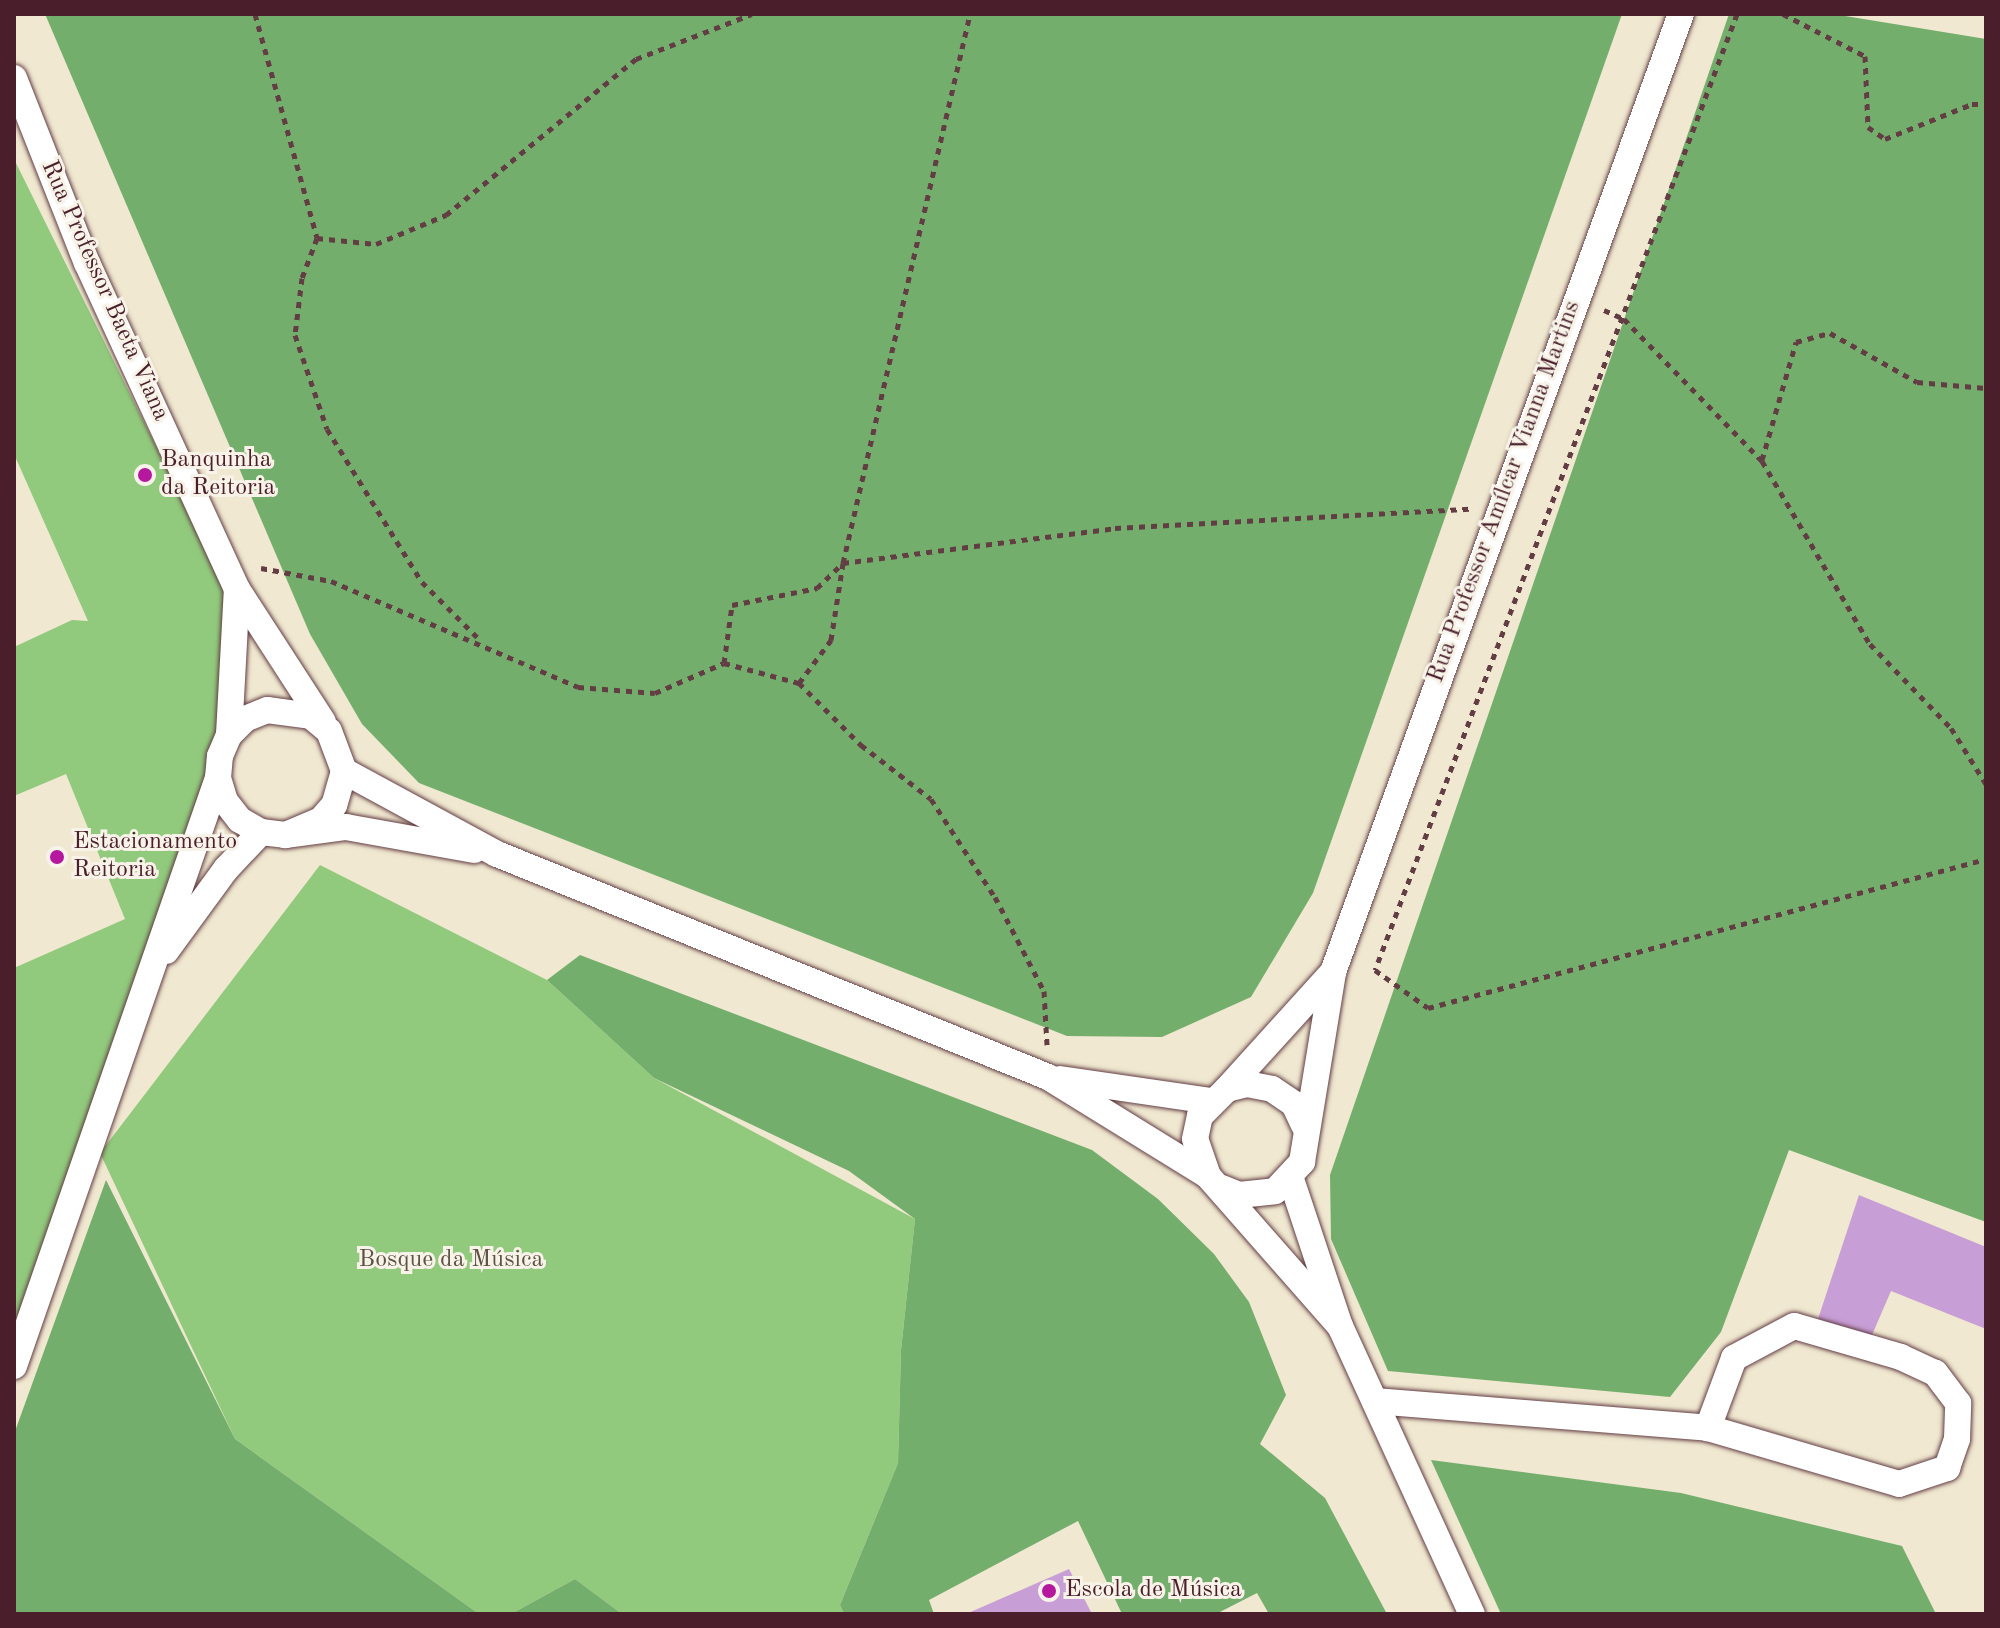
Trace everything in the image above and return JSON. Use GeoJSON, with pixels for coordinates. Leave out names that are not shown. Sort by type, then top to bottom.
{"type":"FeatureCollection","features":[{"type":"Feature","properties":{"kind":"street","name":"Rua Professor Amílcar Vianna Martins"},"geometry":{"type":"LineString","coordinates":[[1304,1125],[1333,972],[1498,508],[1681,14]]}},
{"type":"Feature","properties":{"kind":"street","name":"Rua Professor Baeta Viana"},"geometry":{"type":"LineString","coordinates":[[14,78],[87,263],[223,561],[237,589],[329,731]]}},
{"type":"Feature","properties":{"kind":"street","name":"Rua Professor Baeta Viana"},"geometry":{"type":"LineString","coordinates":[[229,735],[237,589]]}},
{"type":"Feature","properties":{"kind":"street"},"geometry":{"type":"LineString","coordinates":[[14,1366],[147,981],[218,778],[229,735],[245,719],[267,710],[311,716],[329,731],[344,771],[334,805],[321,820],[273,833],[226,869],[147,981]]}},
{"type":"Feature","properties":{"kind":"street"},"geometry":{"type":"LineString","coordinates":[[344,771],[497,854],[1048,1077],[1215,1182],[1258,1195],[1291,1179],[1302,1162],[1304,1125],[1294,1104],[1272,1089],[1247,1084],[1219,1095],[1200,1116],[1195,1139],[1215,1182],[1340,1326]]}},
{"type":"Feature","properties":{"kind":"street"},"geometry":{"type":"LineString","coordinates":[[218,778],[225,801],[240,820],[273,833],[346,827],[497,854]]}},
{"type":"Feature","properties":{"kind":"street","name":"Rua Professor Amílcar Vianna Martins"},"geometry":{"type":"LineString","coordinates":[[1219,1095],[1333,972]]}},
{"type":"Feature","properties":{"kind":"street"},"geometry":{"type":"LineString","coordinates":[[1048,1077],[1219,1095]]}},
{"type":"Feature","properties":{"kind":"street"},"geometry":{"type":"LineString","coordinates":[[1291,1179],[1340,1326],[1472,1614]]}},
{"type":"Feature","properties":{"kind":"street"},"geometry":{"type":"LineString","coordinates":[[1375,1401],[1708,1428],[1899,1484],[1947,1468],[1957,1439],[1958,1403],[1935,1373],[1901,1357],[1794,1326],[1734,1358],[1708,1428]]}},
{"type":"Feature","properties":{"kind":"path"},"geometry":{"type":"LineString","coordinates":[[255,14],[317,238],[302,278],[295,335],[327,429],[422,582],[482,643]]}},
{"type":"Feature","properties":{"kind":"path"},"geometry":{"type":"LineString","coordinates":[[317,238],[376,244],[446,215],[636,59],[752,14]]}},
{"type":"Feature","properties":{"kind":"path"},"geometry":{"type":"LineString","coordinates":[[799,683],[831,640],[843,563],[970,14]]}},
{"type":"Feature","properties":{"kind":"path"},"geometry":{"type":"LineString","coordinates":[[1737,14],[1375,970],[1428,1008],[1986,859]]}},
{"type":"Feature","properties":{"kind":"path"},"geometry":{"type":"LineString","coordinates":[[1783,14],[1865,56],[1868,127],[1885,139],[1972,104],[1986,104]]}},
{"type":"Feature","properties":{"kind":"path"},"geometry":{"type":"LineString","coordinates":[[1624,319],[1762,461],[1870,644],[1951,728],[1986,784]]}},
{"type":"Feature","properties":{"kind":"path"},"geometry":{"type":"LineString","coordinates":[[1762,461],[1796,342],[1830,333],[1917,382],[1986,388]]}},
{"type":"Feature","properties":{"kind":"path"},"geometry":{"type":"LineString","coordinates":[[724,663],[732,605],[817,588],[843,563],[1115,528],[1498,508]]}},
{"type":"Feature","properties":{"kind":"path"},"geometry":{"type":"LineString","coordinates":[[223,561],[331,581],[482,643],[578,687],[655,693],[724,663],[799,683],[861,745],[931,799],[995,897],[1044,991],[1048,1077]]}},
{"type":"Feature","properties":{"kind":"green space"},"geometry":{"type":"Polygon","coordinates":[[[45,14],[1622,14],[1313,893],[1251,997],[1162,1037],[1067,1036],[419,783],[362,724],[310,634],[45,14]]]}},
{"type":"Feature","properties":{"kind":"green space"},"geometry":{"type":"Polygon","coordinates":[[[1729,14],[1833,14],[1986,39],[1986,1222],[1789,1150],[1721,1332],[1670,1397],[1388,1371],[1331,1239],[1330,1175],[1729,14]]]}},
{"type":"Feature","properties":{"kind":"green space"},"geometry":{"type":"Polygon","coordinates":[[[14,159],[229,594],[216,734],[205,776],[14,1332],[14,968],[125,919],[66,774],[14,796],[14,647],[72,620],[88,621],[14,454],[14,159]]]}},
{"type":"Feature","properties":{"kind":"green space","name":"Bosque da Música"},"geometry":{"type":"Polygon","coordinates":[[[320,865],[547,980],[654,1078],[915,1219],[901,1350],[898,1463],[840,1605],[844,1614],[622,1614],[575,1579],[511,1614],[479,1614],[235,1439],[100,1153],[320,865]]]}},
{"type":"Feature","properties":{"kind":"green space"},"geometry":{"type":"Polygon","coordinates":[[[580,955],[1092,1150],[1158,1199],[1214,1254],[1249,1302],[1286,1395],[1260,1444],[1325,1498],[1387,1614],[1269,1614],[1257,1593],[1216,1614],[1122,1614],[1078,1521],[929,1600],[934,1614],[844,1614],[840,1605],[898,1463],[901,1350],[915,1219],[849,1171],[654,1078],[547,980],[580,955]]]}},
{"type":"Feature","properties":{"kind":"green space"},"geometry":{"type":"Polygon","coordinates":[[[106,1180],[235,1439],[479,1614],[14,1614],[14,1434],[106,1180]]]}},
{"type":"Feature","properties":{"kind":"green space"},"geometry":{"type":"Polygon","coordinates":[[[1431,1460],[1681,1493],[1902,1546],[1936,1614],[1501,1614],[1431,1460]]]}},
{"type":"Feature","properties":{"kind":"green space"},"geometry":{"type":"Polygon","coordinates":[[[575,1579],[622,1614],[511,1614],[575,1579]]]}},
{"type":"Feature","properties":{"kind":"building"},"geometry":{"type":"Polygon","coordinates":[[[1859,1195],[1986,1247],[1986,1329],[1891,1291],[1872,1335],[1818,1319],[1859,1195]]]}},
{"type":"Feature","properties":{"kind":"building","name":"Escola de Música"},"geometry":{"type":"Polygon","coordinates":[[[1069,1569],[1092,1614],[966,1614],[1069,1569]]]}},
{"type":"Feature","properties":{"kind":"place","name":"Banquinha da Reitoria"},"geometry":{"type":"Point","coordinates":[145,475]}},
{"type":"Feature","properties":{"kind":"place","name":"Estacionamento Reitoria"},"geometry":{"type":"Point","coordinates":[57,857]}},
{"type":"Feature","properties":{"kind":"place","name":"Escola de Música"},"geometry":{"type":"Point","coordinates":[1049,1591]}}]}
